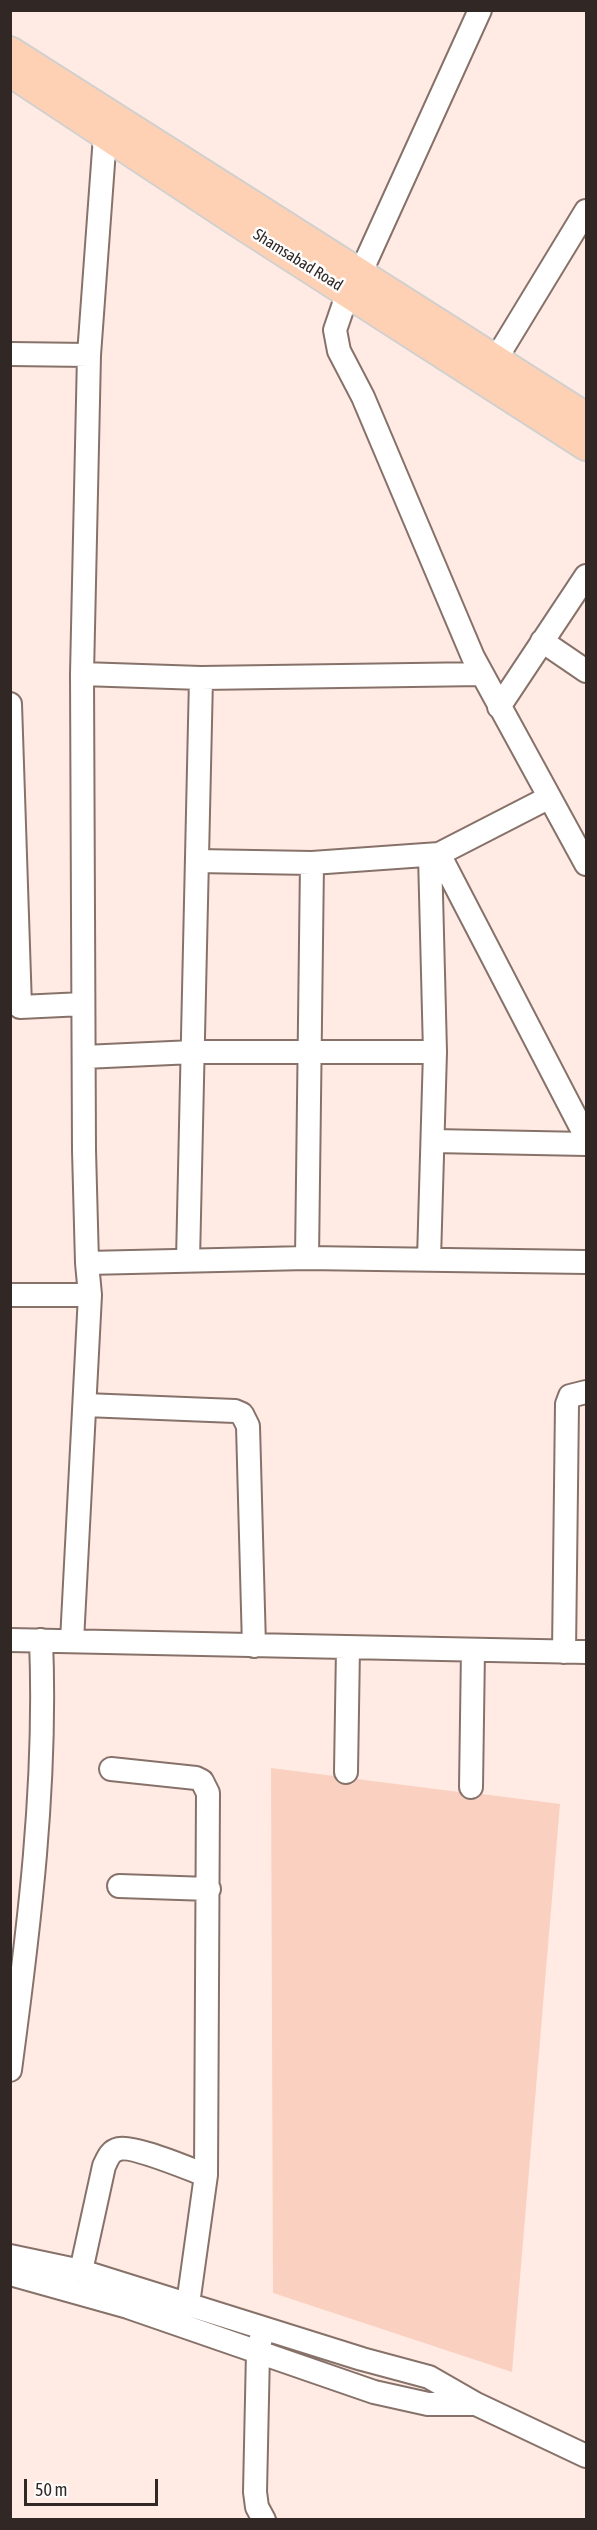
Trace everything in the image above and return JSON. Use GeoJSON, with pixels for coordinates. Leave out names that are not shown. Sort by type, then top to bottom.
{"type":"FeatureCollection","features":[{"type":"Feature","properties":{"kind":"main road","name":"Shamsabad Road"},"geometry":{"type":"LineString","coordinates":[[11,69],[354,283],[586,446]]}},
{"type":"Feature","properties":{"kind":"main road","name":"Shamsabad Road"},"geometry":{"type":"LineString","coordinates":[[11,69],[105,136],[354,283],[496,359],[586,417]]}},
{"type":"Feature","properties":{"kind":"street"},"geometry":{"type":"LineString","coordinates":[[480,10],[338,319],[336,341],[363,397],[482,674],[586,864]]}},
{"type":"Feature","properties":{"kind":"street"},"geometry":{"type":"LineString","coordinates":[[72,1641],[90,1295],[87,1263],[83,1004],[82,674],[89,355],[105,136]]}},
{"type":"Feature","properties":{"kind":"street"},"geometry":{"type":"LineString","coordinates":[[496,359],[586,211]]}},
{"type":"Feature","properties":{"kind":"street"},"geometry":{"type":"LineString","coordinates":[[10,354],[89,355]]}},
{"type":"Feature","properties":{"kind":"street"},"geometry":{"type":"LineString","coordinates":[[499,707],[586,576]]}},
{"type":"Feature","properties":{"kind":"street"},"geometry":{"type":"LineString","coordinates":[[542,641],[586,671]]}},
{"type":"Feature","properties":{"kind":"street"},"geometry":{"type":"LineString","coordinates":[[82,674],[201,678],[482,674]]}},
{"type":"Feature","properties":{"kind":"street"},"geometry":{"type":"LineString","coordinates":[[188,1260],[201,678]]}},
{"type":"Feature","properties":{"kind":"street"},"geometry":{"type":"LineString","coordinates":[[10,704],[15,1007],[83,1004]]}},
{"type":"Feature","properties":{"kind":"street"},"geometry":{"type":"LineString","coordinates":[[196,861],[312,863],[435,855],[548,798]]}},
{"type":"Feature","properties":{"kind":"street"},"geometry":{"type":"LineString","coordinates":[[429,1259],[435,1052],[435,855]]}},
{"type":"Feature","properties":{"kind":"street"},"geometry":{"type":"LineString","coordinates":[[435,855],[586,1137]]}},
{"type":"Feature","properties":{"kind":"street"},"geometry":{"type":"LineString","coordinates":[[307,1258],[312,863]]}},
{"type":"Feature","properties":{"kind":"street"},"geometry":{"type":"LineString","coordinates":[[84,1057],[194,1052],[435,1052]]}},
{"type":"Feature","properties":{"kind":"street"},"geometry":{"type":"LineString","coordinates":[[433,1141],[586,1144]]}},
{"type":"Feature","properties":{"kind":"street"},"geometry":{"type":"LineString","coordinates":[[87,1263],[307,1258],[586,1262]]}},
{"type":"Feature","properties":{"kind":"street"},"geometry":{"type":"LineString","coordinates":[[10,1295],[90,1295]]}},
{"type":"Feature","properties":{"kind":"street"},"geometry":{"type":"LineString","coordinates":[[564,1652],[577,1525],[567,1404],[570,1396],[586,1392]]}},
{"type":"Feature","properties":{"kind":"street"},"geometry":{"type":"LineString","coordinates":[[85,1405],[236,1411],[245,1418],[248,1426],[254,1646]]}},
{"type":"Feature","properties":{"kind":"street"},"geometry":{"type":"LineString","coordinates":[[10,1640],[586,1652]]}},
{"type":"Feature","properties":{"kind":"street"},"geometry":{"type":"LineString","coordinates":[[10,2070],[28,1933],[38,1800],[41,1640]]}},
{"type":"Feature","properties":{"kind":"street"},"geometry":{"type":"LineString","coordinates":[[346,1772],[348,1648]]}},
{"type":"Feature","properties":{"kind":"street"},"geometry":{"type":"LineString","coordinates":[[471,1787],[473,1650]]}},
{"type":"Feature","properties":{"kind":"street"},"geometry":{"type":"LineString","coordinates":[[111,1769],[196,1778],[202,1780],[208,1793],[206,2175],[188,2304]]}},
{"type":"Feature","properties":{"kind":"street"},"geometry":{"type":"LineString","coordinates":[[119,1886],[209,1889]]}},
{"type":"Feature","properties":{"kind":"street"},"geometry":{"type":"LineString","coordinates":[[81,2271],[104,2166],[109,2154],[116,2149],[133,2149],[206,2175]]}},
{"type":"Feature","properties":{"kind":"street"},"geometry":{"type":"LineString","coordinates":[[10,2256],[81,2271],[429,2377],[476,2404],[586,2456]]}},
{"type":"Feature","properties":{"kind":"street"},"geometry":{"type":"LineString","coordinates":[[10,2274],[128,2307],[374,2392],[428,2404],[476,2404]]}},
{"type":"Feature","properties":{"kind":"street"},"geometry":{"type":"LineString","coordinates":[[259,2515],[255,2492],[258,2352],[264,2328]]}},
{"type":"Feature","properties":{"kind":"building"},"geometry":{"type":"Polygon","coordinates":[[[271,1768],[334,1776],[339,1783],[345,1785],[352,1784],[357,1779],[459,1792],[464,1798],[470,1800],[477,1799],[482,1794],[560,1804],[512,2372],[273,2293],[271,1768]]]}}]}
